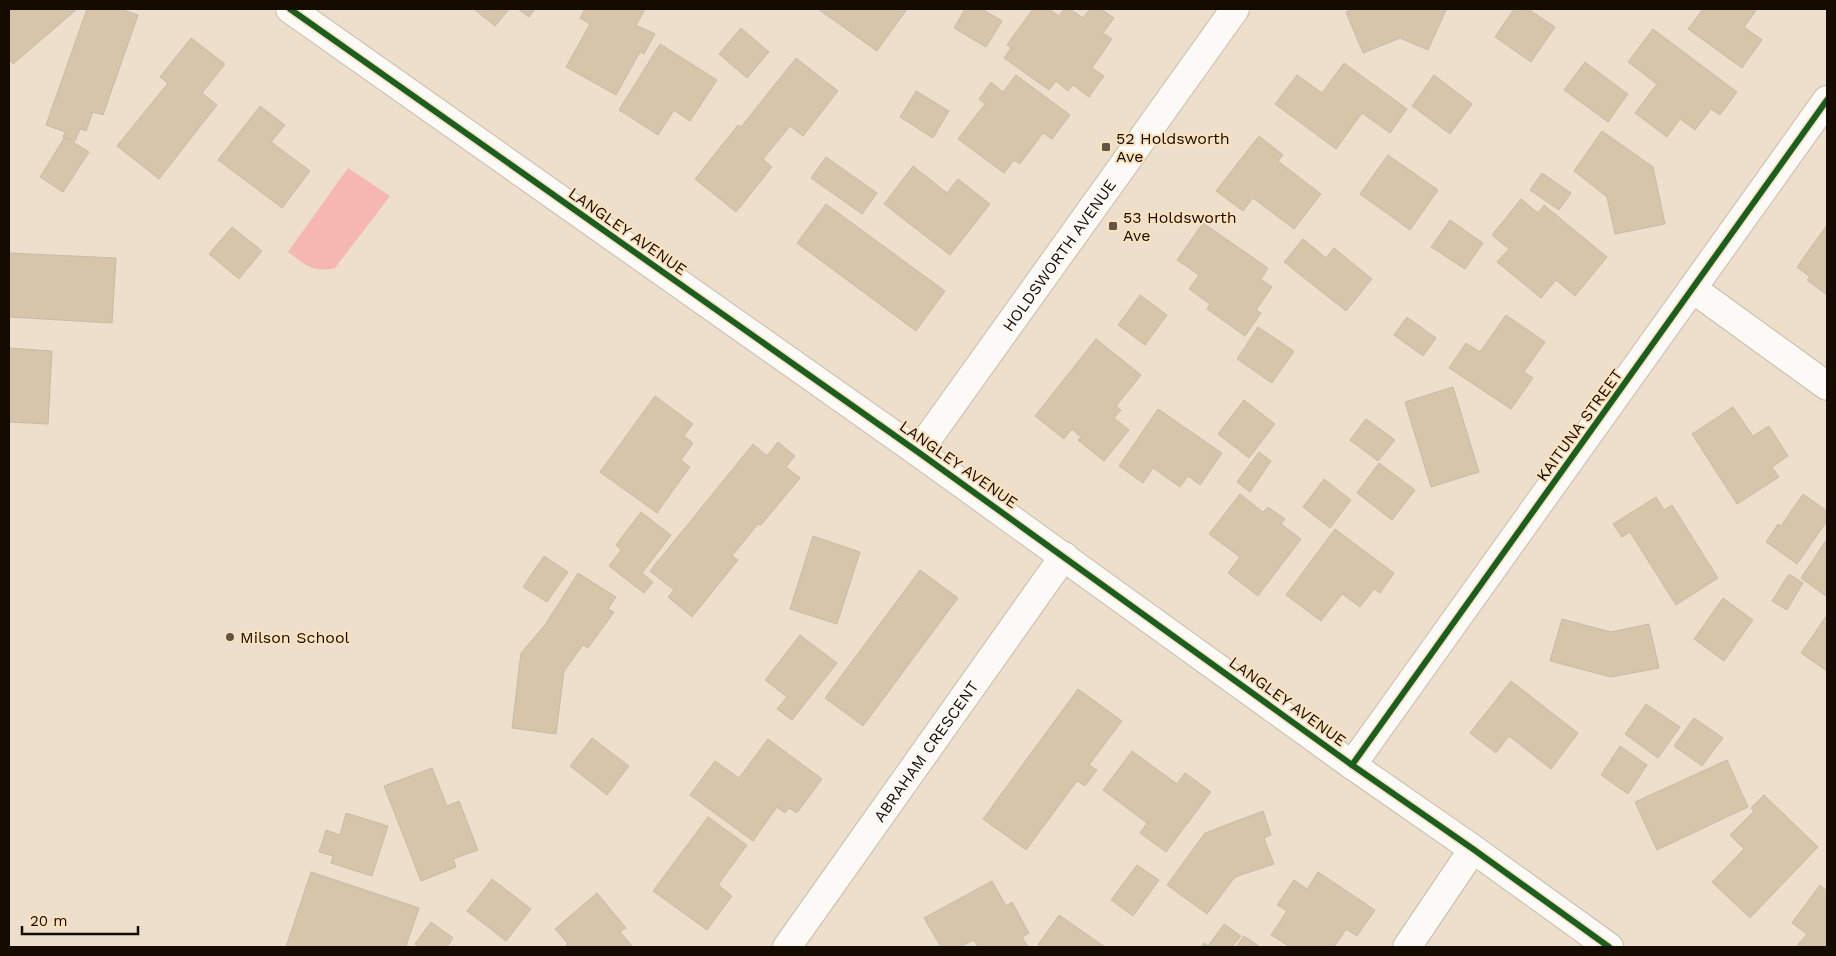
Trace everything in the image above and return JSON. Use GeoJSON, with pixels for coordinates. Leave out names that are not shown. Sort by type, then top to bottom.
{"type":"FeatureCollection","features":[{"type":"Feature","properties":{"kind":"street","name":"LANGLEY AVENUE"},"geometry":{"type":"LineString","coordinates":[[290,9],[918,452],[1352,765],[1609,947]]}},
{"type":"Feature","properties":{"kind":"street","name":"HOLDSWORTH AVENUE"},"geometry":{"type":"LineString","coordinates":[[918,452],[1235,9]]}},
{"type":"Feature","properties":{"kind":"street","name":"KAITUNA STREET"},"geometry":{"type":"LineString","coordinates":[[1352,765],[1827,100]]}},
{"type":"Feature","properties":{"kind":"street"},"geometry":{"type":"LineString","coordinates":[[1693,290],[1827,386]]}},
{"type":"Feature","properties":{"kind":"street","name":"ABRAHAM CRESCENT"},"geometry":{"type":"LineString","coordinates":[[788,947],[1064,556]]}},
{"type":"Feature","properties":{"kind":"street"},"geometry":{"type":"LineString","coordinates":[[1407,947],[1473,849]]}},
{"type":"Feature","properties":{"kind":"shaded area"},"geometry":{"type":"Polygon","coordinates":[[[348,168],[390,196],[335,268],[315,269],[288,252],[348,168]]]}},
{"type":"Feature","properties":{"kind":"building"},"geometry":{"type":"Polygon","coordinates":[[[9,9],[77,9],[13,64],[9,59],[9,9]]]}},
{"type":"Feature","properties":{"kind":"building"},"geometry":{"type":"Polygon","coordinates":[[[87,9],[120,9],[138,15],[103,115],[93,112],[86,131],[80,129],[75,141],[63,137],[65,132],[46,125],[87,9]]]}},
{"type":"Feature","properties":{"kind":"building"},"geometry":{"type":"Polygon","coordinates":[[[474,9],[509,9],[495,26],[474,9]]]}},
{"type":"Feature","properties":{"kind":"building"},"geometry":{"type":"Polygon","coordinates":[[[518,9],[535,9],[529,17],[518,9]]]}},
{"type":"Feature","properties":{"kind":"building"},"geometry":{"type":"Polygon","coordinates":[[[585,9],[645,9],[636,25],[655,34],[644,54],[640,52],[616,95],[566,67],[590,24],[580,18],[585,9]]]}},
{"type":"Feature","properties":{"kind":"building"},"geometry":{"type":"Polygon","coordinates":[[[818,9],[907,9],[877,51],[818,9]]]}},
{"type":"Feature","properties":{"kind":"building"},"geometry":{"type":"Polygon","coordinates":[[[965,9],[982,9],[1002,21],[986,47],[954,28],[965,9]]]}},
{"type":"Feature","properties":{"kind":"building"},"geometry":{"type":"Polygon","coordinates":[[[1033,9],[1049,9],[1059,16],[1064,9],[1070,9],[1083,18],[1090,9],[1101,9],[1114,18],[1103,33],[1112,39],[1092,68],[1104,76],[1089,97],[1073,85],[1068,91],[1056,81],[1049,90],[1004,58],[1011,48],[1007,45],[1033,9]]]}},
{"type":"Feature","properties":{"kind":"building"},"geometry":{"type":"Polygon","coordinates":[[[1354,9],[1446,10],[1428,50],[1400,38],[1363,53],[1346,12],[1354,9]]]}},
{"type":"Feature","properties":{"kind":"building"},"geometry":{"type":"Polygon","coordinates":[[[1514,9],[1528,9],[1555,27],[1531,62],[1495,37],[1514,9]]]}},
{"type":"Feature","properties":{"kind":"building"},"geometry":{"type":"Polygon","coordinates":[[[1703,9],[1757,9],[1744,27],[1762,40],[1742,68],[1688,29],[1703,9]]]}},
{"type":"Feature","properties":{"kind":"building"},"geometry":{"type":"Polygon","coordinates":[[[741,28],[769,52],[747,78],[719,54],[741,28]]]}},
{"type":"Feature","properties":{"kind":"building"},"geometry":{"type":"Polygon","coordinates":[[[1653,29],[1737,92],[1720,115],[1711,109],[1695,130],[1680,119],[1667,137],[1635,113],[1657,84],[1628,62],[1653,29]]]}},
{"type":"Feature","properties":{"kind":"building"},"geometry":{"type":"Polygon","coordinates":[[[191,38],[225,64],[202,93],[217,105],[159,179],[117,146],[168,83],[160,77],[191,38]]]}},
{"type":"Feature","properties":{"kind":"building"},"geometry":{"type":"Polygon","coordinates":[[[660,44],[717,80],[690,121],[674,110],[658,135],[619,110],[660,44]]]}},
{"type":"Feature","properties":{"kind":"building"},"geometry":{"type":"Polygon","coordinates":[[[796,58],[838,91],[803,136],[790,126],[763,159],[772,167],[736,212],[695,179],[738,125],[741,127],[796,58]]]}},
{"type":"Feature","properties":{"kind":"building"},"geometry":{"type":"Polygon","coordinates":[[[1585,62],[1628,94],[1608,122],[1564,90],[1585,62]]]}},
{"type":"Feature","properties":{"kind":"building"},"geometry":{"type":"Polygon","coordinates":[[[1344,63],[1407,109],[1390,133],[1362,113],[1336,149],[1275,104],[1297,75],[1322,93],[1344,63]]]}},
{"type":"Feature","properties":{"kind":"building"},"geometry":{"type":"Polygon","coordinates":[[[1016,75],[1070,115],[1052,139],[1043,133],[1020,164],[1014,160],[1004,173],[958,139],[985,104],[979,99],[991,82],[1003,92],[1016,75]]]}},
{"type":"Feature","properties":{"kind":"building"},"geometry":{"type":"Polygon","coordinates":[[[1434,75],[1472,104],[1450,134],[1412,106],[1434,75]]]}},
{"type":"Feature","properties":{"kind":"building"},"geometry":{"type":"Polygon","coordinates":[[[916,91],[949,111],[933,138],[900,117],[916,91]]]}},
{"type":"Feature","properties":{"kind":"building"},"geometry":{"type":"Polygon","coordinates":[[[260,106],[285,125],[271,142],[310,171],[282,208],[218,160],[260,106]]]}},
{"type":"Feature","properties":{"kind":"building"},"geometry":{"type":"Polygon","coordinates":[[[1602,131],[1653,167],[1665,224],[1615,234],[1607,197],[1574,171],[1602,131]]]}},
{"type":"Feature","properties":{"kind":"building"},"geometry":{"type":"Polygon","coordinates":[[[1259,136],[1283,155],[1278,161],[1321,194],[1294,229],[1253,198],[1243,211],[1216,191],[1259,136]]]}},
{"type":"Feature","properties":{"kind":"building"},"geometry":{"type":"Polygon","coordinates":[[[65,137],[89,152],[63,192],[40,177],[65,137]]]}},
{"type":"Feature","properties":{"kind":"building"},"geometry":{"type":"Polygon","coordinates":[[[1388,155],[1438,190],[1410,230],[1360,194],[1388,155]]]}},
{"type":"Feature","properties":{"kind":"building"},"geometry":{"type":"Polygon","coordinates":[[[826,157],[877,193],[862,214],[811,178],[826,157]]]}},
{"type":"Feature","properties":{"kind":"building"},"geometry":{"type":"Polygon","coordinates":[[[913,166],[947,193],[958,179],[990,204],[950,255],[884,204],[913,166]]]}},
{"type":"Feature","properties":{"kind":"building"},"geometry":{"type":"Polygon","coordinates":[[[1542,173],[1571,193],[1559,210],[1530,190],[1542,173]]]}},
{"type":"Feature","properties":{"kind":"building"},"geometry":{"type":"Polygon","coordinates":[[[1521,199],[1538,213],[1544,205],[1607,257],[1575,296],[1556,280],[1541,298],[1497,262],[1509,249],[1492,235],[1521,199]]]}},
{"type":"Feature","properties":{"kind":"building"},"geometry":{"type":"Polygon","coordinates":[[[826,204],[945,291],[916,331],[797,243],[826,204]]]}},
{"type":"Feature","properties":{"kind":"building"},"geometry":{"type":"Polygon","coordinates":[[[1450,220],[1483,243],[1465,269],[1431,247],[1450,220]]]}},
{"type":"Feature","properties":{"kind":"building"},"geometry":{"type":"Polygon","coordinates":[[[1203,223],[1268,268],[1261,279],[1272,287],[1256,310],[1261,313],[1245,336],[1207,309],[1210,304],[1189,289],[1199,275],[1177,260],[1203,223]]]}},
{"type":"Feature","properties":{"kind":"building"},"geometry":{"type":"Polygon","coordinates":[[[1827,225],[1827,295],[1807,280],[1810,277],[1797,267],[1827,225]]]}},
{"type":"Feature","properties":{"kind":"building"},"geometry":{"type":"Polygon","coordinates":[[[232,227],[262,251],[239,279],[209,254],[232,227]]]}},
{"type":"Feature","properties":{"kind":"building"},"geometry":{"type":"Polygon","coordinates":[[[1303,239],[1326,258],[1334,248],[1372,279],[1346,311],[1284,262],[1303,239]]]}},
{"type":"Feature","properties":{"kind":"building"},"geometry":{"type":"Polygon","coordinates":[[[9,253],[116,258],[112,323],[9,317],[9,253]]]}},
{"type":"Feature","properties":{"kind":"building"},"geometry":{"type":"Polygon","coordinates":[[[1140,295],[1167,315],[1145,345],[1118,325],[1140,295]]]}},
{"type":"Feature","properties":{"kind":"building"},"geometry":{"type":"Polygon","coordinates":[[[1506,315],[1545,342],[1524,372],[1533,378],[1511,409],[1449,368],[1466,343],[1480,352],[1506,315]]]}},
{"type":"Feature","properties":{"kind":"building"},"geometry":{"type":"Polygon","coordinates":[[[1407,317],[1436,338],[1423,356],[1394,335],[1407,317]]]}},
{"type":"Feature","properties":{"kind":"building"},"geometry":{"type":"Polygon","coordinates":[[[1258,327],[1294,351],[1272,383],[1237,359],[1258,327]]]}},
{"type":"Feature","properties":{"kind":"building"},"geometry":{"type":"Polygon","coordinates":[[[1096,339],[1141,375],[1116,406],[1121,410],[1114,418],[1129,430],[1104,461],[1078,440],[1081,437],[1072,429],[1064,439],[1035,416],[1096,339]]]}},
{"type":"Feature","properties":{"kind":"building"},"geometry":{"type":"Polygon","coordinates":[[[9,348],[52,351],[48,424],[9,422],[9,348]]]}},
{"type":"Feature","properties":{"kind":"building"},"geometry":{"type":"Polygon","coordinates":[[[1453,387],[1479,472],[1431,487],[1405,402],[1453,387]]]}},
{"type":"Feature","properties":{"kind":"building"},"geometry":{"type":"Polygon","coordinates":[[[655,396],[693,424],[684,436],[693,443],[681,460],[690,467],[657,513],[600,472],[655,396]]]}},
{"type":"Feature","properties":{"kind":"building"},"geometry":{"type":"Polygon","coordinates":[[[1244,400],[1275,424],[1249,458],[1218,434],[1244,400]]]}},
{"type":"Feature","properties":{"kind":"building"},"geometry":{"type":"Polygon","coordinates":[[[1733,407],[1753,436],[1769,426],[1788,456],[1772,467],[1779,477],[1737,504],[1692,434],[1733,407]]]}},
{"type":"Feature","properties":{"kind":"building"},"geometry":{"type":"Polygon","coordinates":[[[1158,409],[1222,453],[1200,485],[1188,476],[1180,487],[1153,468],[1143,483],[1119,466],[1158,409]]]}},
{"type":"Feature","properties":{"kind":"building"},"geometry":{"type":"Polygon","coordinates":[[[1366,419],[1395,440],[1378,461],[1350,440],[1366,419]]]}},
{"type":"Feature","properties":{"kind":"building"},"geometry":{"type":"Polygon","coordinates":[[[778,442],[795,456],[786,467],[800,478],[732,556],[738,560],[692,617],[668,597],[674,590],[650,571],[753,444],[767,456],[778,442]]]}},
{"type":"Feature","properties":{"kind":"building"},"geometry":{"type":"Polygon","coordinates":[[[1259,452],[1271,461],[1250,492],[1237,482],[1259,452]]]}},
{"type":"Feature","properties":{"kind":"building"},"geometry":{"type":"Polygon","coordinates":[[[1379,463],[1415,490],[1392,520],[1357,493],[1379,463]]]}},
{"type":"Feature","properties":{"kind":"building"},"geometry":{"type":"Polygon","coordinates":[[[1324,479],[1351,500],[1330,528],[1303,507],[1324,479]]]}},
{"type":"Feature","properties":{"kind":"building"},"geometry":{"type":"Polygon","coordinates":[[[1240,494],[1263,512],[1268,507],[1285,519],[1281,524],[1301,539],[1258,596],[1228,573],[1240,557],[1209,534],[1240,494]]]}},
{"type":"Feature","properties":{"kind":"building"},"geometry":{"type":"Polygon","coordinates":[[[1803,494],[1827,511],[1827,521],[1797,564],[1766,542],[1778,524],[1781,526],[1803,494]]]}},
{"type":"Feature","properties":{"kind":"building"},"geometry":{"type":"Polygon","coordinates":[[[1656,497],[1664,510],[1672,505],[1718,578],[1676,605],[1630,532],[1622,537],[1613,524],[1656,497]]]}},
{"type":"Feature","properties":{"kind":"building"},"geometry":{"type":"Polygon","coordinates":[[[641,512],[671,535],[642,573],[653,582],[644,593],[609,566],[621,550],[616,545],[641,512]]]}},
{"type":"Feature","properties":{"kind":"building"},"geometry":{"type":"Polygon","coordinates":[[[1335,529],[1394,573],[1380,593],[1374,589],[1360,607],[1342,594],[1321,621],[1286,595],[1335,529]]]}},
{"type":"Feature","properties":{"kind":"building"},"geometry":{"type":"Polygon","coordinates":[[[813,536],[860,552],[837,624],[790,609],[813,536]]]}},
{"type":"Feature","properties":{"kind":"building"},"geometry":{"type":"Polygon","coordinates":[[[1827,539],[1827,597],[1801,578],[1827,539]]]}},
{"type":"Feature","properties":{"kind":"building"},"geometry":{"type":"Polygon","coordinates":[[[544,556],[568,572],[547,602],[523,587],[544,556]]]}},
{"type":"Feature","properties":{"kind":"building"},"geometry":{"type":"Polygon","coordinates":[[[920,570],[958,598],[863,726],[825,698],[920,570]]]}},
{"type":"Feature","properties":{"kind":"building"},"geometry":{"type":"Polygon","coordinates":[[[578,573],[616,597],[608,609],[614,612],[588,648],[583,645],[564,671],[556,734],[512,728],[521,653],[545,625],[578,573]]]}},
{"type":"Feature","properties":{"kind":"building"},"geometry":{"type":"Polygon","coordinates":[[[1789,574],[1803,583],[1787,610],[1772,601],[1789,574]]]}},
{"type":"Feature","properties":{"kind":"building"},"geometry":{"type":"Polygon","coordinates":[[[1723,598],[1753,620],[1724,661],[1694,639],[1723,598]]]}},
{"type":"Feature","properties":{"kind":"building"},"geometry":{"type":"Polygon","coordinates":[[[1827,615],[1827,671],[1801,653],[1827,615]]]}},
{"type":"Feature","properties":{"kind":"building"},"geometry":{"type":"Polygon","coordinates":[[[1562,619],[1611,632],[1649,624],[1659,668],[1611,677],[1550,661],[1562,619]]]}},
{"type":"Feature","properties":{"kind":"building"},"geometry":{"type":"Polygon","coordinates":[[[800,635],[837,663],[792,720],[777,709],[787,697],[765,680],[800,635]]]}},
{"type":"Feature","properties":{"kind":"building"},"geometry":{"type":"Polygon","coordinates":[[[1511,681],[1578,733],[1551,769],[1509,736],[1496,753],[1470,733],[1511,681]]]}},
{"type":"Feature","properties":{"kind":"building"},"geometry":{"type":"Polygon","coordinates":[[[1078,689],[1122,721],[1089,765],[1097,770],[1085,786],[1077,781],[1026,850],[983,819],[1078,689]]]}},
{"type":"Feature","properties":{"kind":"building"},"geometry":{"type":"Polygon","coordinates":[[[1646,704],[1680,727],[1658,758],[1625,734],[1646,704]]]}},
{"type":"Feature","properties":{"kind":"building"},"geometry":{"type":"Polygon","coordinates":[[[1694,718],[1723,738],[1702,766],[1674,746],[1694,718]]]}},
{"type":"Feature","properties":{"kind":"building"},"geometry":{"type":"Polygon","coordinates":[[[592,738],[629,766],[607,795],[570,766],[592,738]]]}},
{"type":"Feature","properties":{"kind":"building"},"geometry":{"type":"Polygon","coordinates":[[[768,739],[822,779],[797,813],[789,808],[785,813],[777,807],[753,841],[690,795],[715,761],[739,778],[768,739]]]}},
{"type":"Feature","properties":{"kind":"building"},"geometry":{"type":"Polygon","coordinates":[[[1620,746],[1647,765],[1628,794],[1601,775],[1620,746]]]}},
{"type":"Feature","properties":{"kind":"building"},"geometry":{"type":"Polygon","coordinates":[[[1132,751],[1177,784],[1185,773],[1211,792],[1166,852],[1140,833],[1147,823],[1103,790],[1132,751]]]}},
{"type":"Feature","properties":{"kind":"building"},"geometry":{"type":"Polygon","coordinates":[[[1727,760],[1748,807],[1657,850],[1635,802],[1727,760]]]}},
{"type":"Feature","properties":{"kind":"building"},"geometry":{"type":"Polygon","coordinates":[[[432,768],[447,806],[459,801],[478,850],[453,859],[456,867],[421,881],[384,786],[432,768]]]}},
{"type":"Feature","properties":{"kind":"building"},"geometry":{"type":"Polygon","coordinates":[[[1764,795],[1818,847],[1750,918],[1712,882],[1744,849],[1730,835],[1754,811],[1751,808],[1764,795]]]}},
{"type":"Feature","properties":{"kind":"building"},"geometry":{"type":"Polygon","coordinates":[[[1263,811],[1271,835],[1264,838],[1274,864],[1235,877],[1207,914],[1167,885],[1205,833],[1263,811]]]}},
{"type":"Feature","properties":{"kind":"building"},"geometry":{"type":"Polygon","coordinates":[[[346,813],[388,826],[372,876],[331,863],[333,856],[319,852],[326,830],[340,835],[346,813]]]}},
{"type":"Feature","properties":{"kind":"building"},"geometry":{"type":"Polygon","coordinates":[[[708,817],[747,845],[718,885],[732,896],[707,930],[653,891],[708,817]]]}},
{"type":"Feature","properties":{"kind":"building"},"geometry":{"type":"Polygon","coordinates":[[[1137,865],[1159,880],[1133,916],[1111,900],[1137,865]]]}},
{"type":"Feature","properties":{"kind":"building"},"geometry":{"type":"Polygon","coordinates":[[[311,872],[419,908],[406,946],[410,947],[286,947],[311,872]]]}},
{"type":"Feature","properties":{"kind":"building"},"geometry":{"type":"Polygon","coordinates":[[[1318,872],[1375,910],[1357,936],[1346,929],[1334,947],[1290,947],[1271,935],[1287,911],[1277,905],[1294,880],[1307,889],[1318,872]]]}},
{"type":"Feature","properties":{"kind":"building"},"geometry":{"type":"Polygon","coordinates":[[[492,879],[531,909],[506,941],[467,911],[492,879]]]}},
{"type":"Feature","properties":{"kind":"building"},"geometry":{"type":"Polygon","coordinates":[[[992,881],[1006,906],[1012,902],[1029,933],[1022,937],[1028,947],[978,947],[974,940],[960,947],[941,947],[924,918],[992,881]]]}},
{"type":"Feature","properties":{"kind":"building"},"geometry":{"type":"Polygon","coordinates":[[[1820,885],[1827,891],[1827,947],[1796,947],[1807,934],[1792,923],[1820,885]]]}},
{"type":"Feature","properties":{"kind":"building"},"geometry":{"type":"Polygon","coordinates":[[[597,893],[626,928],[620,932],[633,947],[564,947],[568,944],[555,929],[597,893]]]}},
{"type":"Feature","properties":{"kind":"building"},"geometry":{"type":"Polygon","coordinates":[[[1059,915],[1105,947],[1042,947],[1038,945],[1059,915]]]}},
{"type":"Feature","properties":{"kind":"building"},"geometry":{"type":"Polygon","coordinates":[[[431,922],[453,938],[447,947],[418,947],[415,944],[431,922]]]}},
{"type":"Feature","properties":{"kind":"building"},"geometry":{"type":"Polygon","coordinates":[[[1224,924],[1241,936],[1232,947],[1201,947],[1204,943],[1208,946],[1224,924]]]}},
{"type":"Feature","properties":{"kind":"building"},"geometry":{"type":"Polygon","coordinates":[[[1244,936],[1260,947],[1236,947],[1244,936]]]}},
{"type":"Feature","properties":{"kind":"cycle path"},"geometry":{"type":"LineString","coordinates":[[290,9],[918,452],[1352,765],[1609,947]]}},
{"type":"Feature","properties":{"kind":"cycle path"},"geometry":{"type":"LineString","coordinates":[[1352,765],[1827,100]]}},
{"type":"Feature","properties":{"kind":"place","name":"52 Holdsworth Ave"},"geometry":{"type":"Point","coordinates":[1106,147]}},
{"type":"Feature","properties":{"kind":"place","name":"53 Holdsworth Ave"},"geometry":{"type":"Point","coordinates":[1113,226]}},
{"type":"Feature","properties":{"kind":"place","name":"Milson School"},"geometry":{"type":"Point","coordinates":[230,637]}}]}
